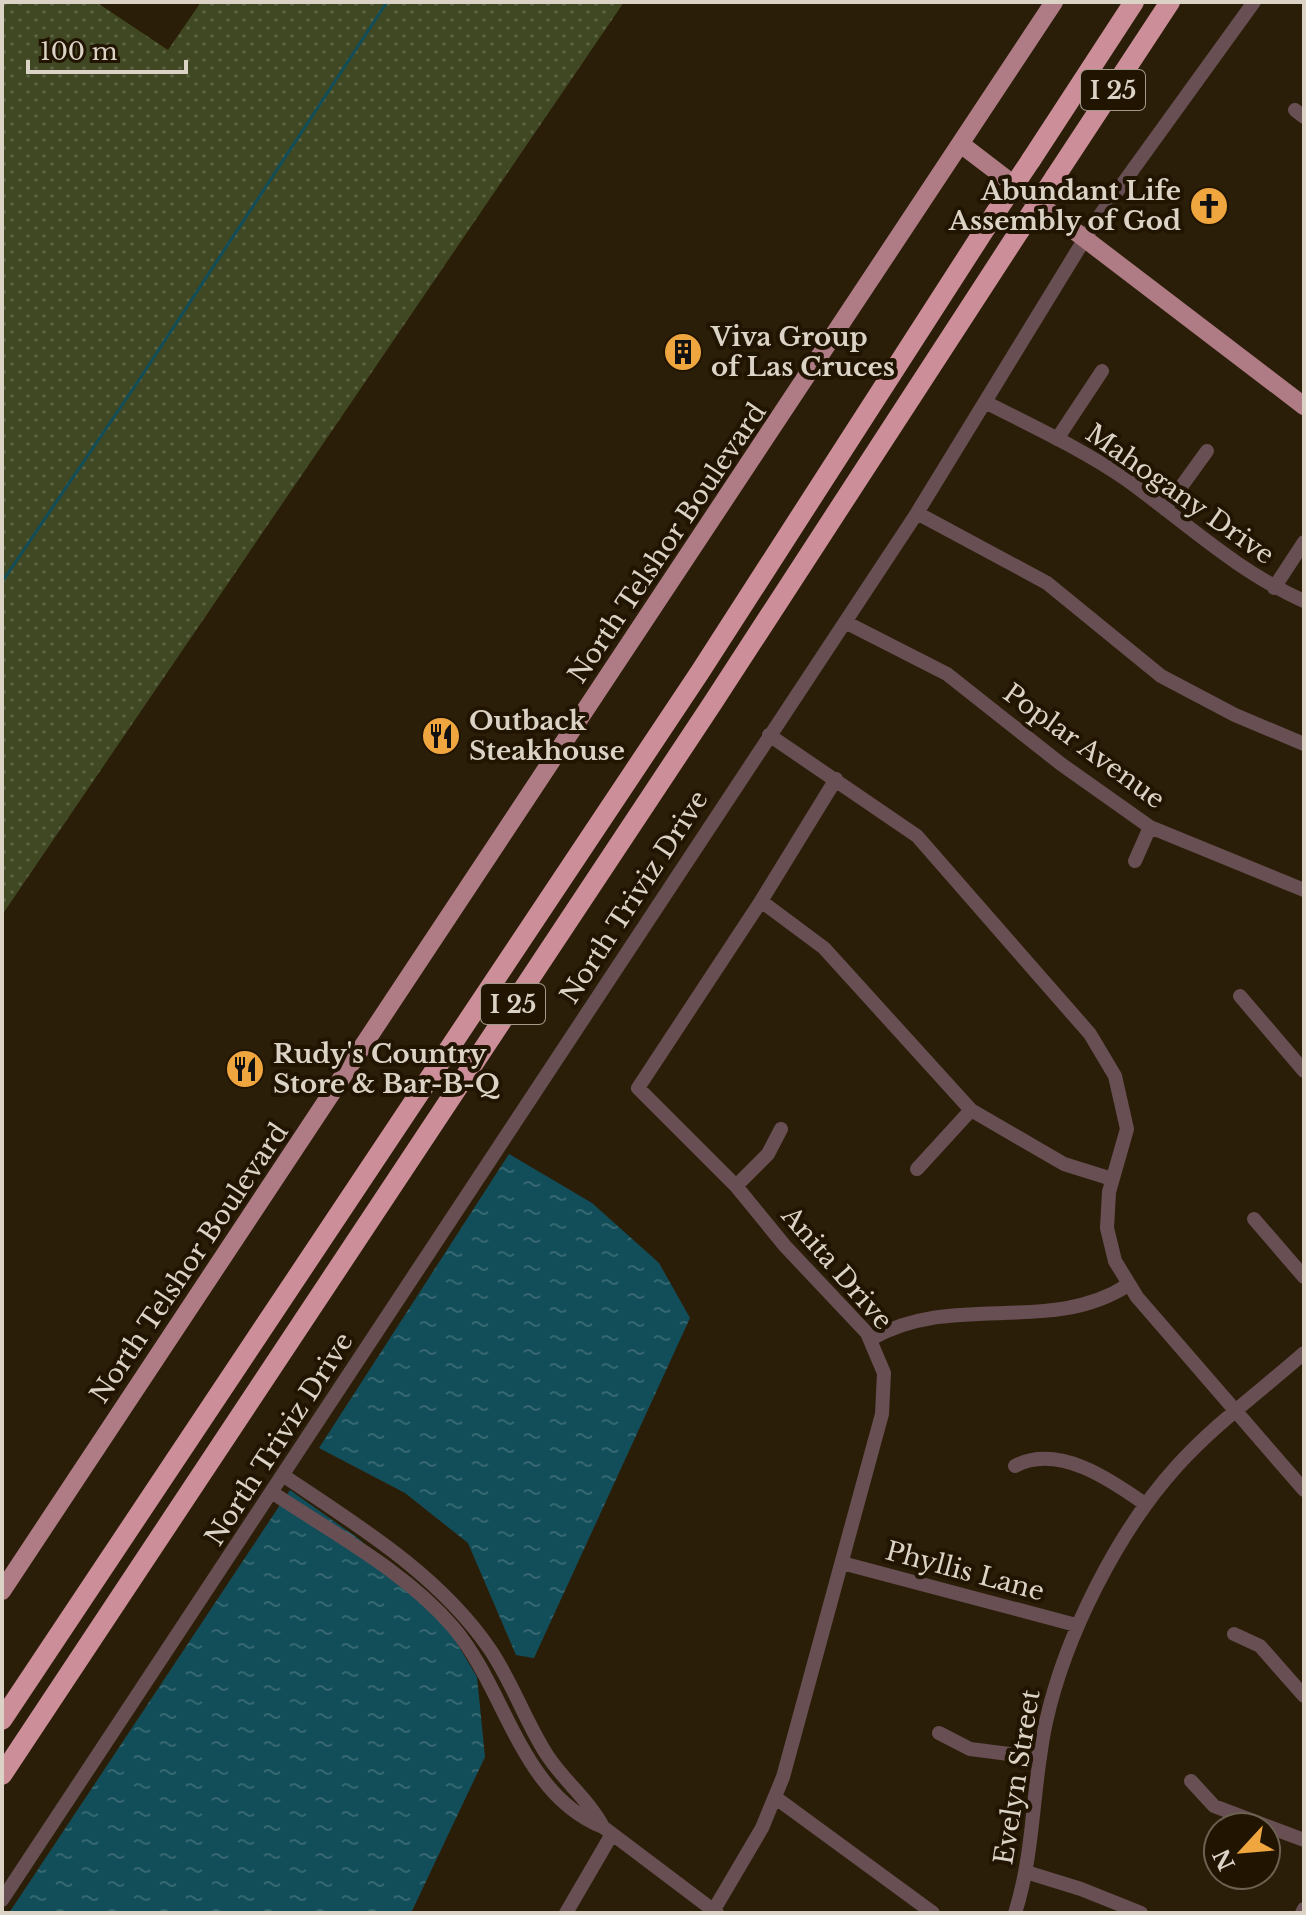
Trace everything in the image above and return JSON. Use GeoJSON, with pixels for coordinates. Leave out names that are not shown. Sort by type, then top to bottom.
{"type":"FeatureCollection","features":[{"type":"Feature","properties":{"kind":"highway","name":"I 25"},"geometry":{"type":"LineString","coordinates":[[2,1720],[700,672],[1134,2]]}},
{"type":"Feature","properties":{"kind":"highway","name":"I 25"},"geometry":{"type":"LineString","coordinates":[[2,1775],[712,704],[1170,2]]}},
{"type":"Feature","properties":{"kind":"main road","name":"North Telshor Boulevard"},"geometry":{"type":"LineString","coordinates":[[2,1591],[1054,2]]}},
{"type":"Feature","properties":{"kind":"main road"},"geometry":{"type":"LineString","coordinates":[[962,145],[1304,406]]}},
{"type":"Feature","properties":{"kind":"street","name":"North Triviz Drive"},"geometry":{"type":"LineString","coordinates":[[2,1900],[917,513],[1128,175],[1254,2]]}},
{"type":"Feature","properties":{"kind":"street"},"geometry":{"type":"LineString","coordinates":[[1057,439],[1102,371]]}},
{"type":"Feature","properties":{"kind":"street","name":"Mahogany Drive"},"geometry":{"type":"LineString","coordinates":[[987,403],[1114,472],[1274,588],[1304,601]]}},
{"type":"Feature","properties":{"kind":"street"},"geometry":{"type":"LineString","coordinates":[[1165,509],[1207,451]]}},
{"type":"Feature","properties":{"kind":"street"},"geometry":{"type":"LineString","coordinates":[[917,513],[1047,583],[1161,676],[1235,715],[1304,744]]}},
{"type":"Feature","properties":{"kind":"street"},"geometry":{"type":"LineString","coordinates":[[1274,588],[1304,542]]}},
{"type":"Feature","properties":{"kind":"street","name":"Poplar Avenue"},"geometry":{"type":"LineString","coordinates":[[845,622],[947,674],[1061,764],[1150,827],[1304,890]]}},
{"type":"Feature","properties":{"kind":"street"},"geometry":{"type":"LineString","coordinates":[[769,735],[893,816],[924,843],[1090,1034],[1115,1076],[1127,1129],[1112,1179],[1108,1237],[1115,1261],[1128,1285],[1304,1490]]}},
{"type":"Feature","properties":{"kind":"street","name":"Anita Drive"},"geometry":{"type":"LineString","coordinates":[[714,1912],[776,1798],[842,1563],[884,1398],[884,1373],[871,1339],[785,1246],[736,1186],[638,1088],[761,901],[836,779]]}},
{"type":"Feature","properties":{"kind":"street"},"geometry":{"type":"LineString","coordinates":[[1135,861],[1150,827]]}},
{"type":"Feature","properties":{"kind":"street"},"geometry":{"type":"LineString","coordinates":[[761,901],[824,948],[971,1110],[1064,1164],[1112,1179]]}},
{"type":"Feature","properties":{"kind":"street"},"geometry":{"type":"LineString","coordinates":[[1240,996],[1304,1071]]}},
{"type":"Feature","properties":{"kind":"street"},"geometry":{"type":"LineString","coordinates":[[917,1169],[971,1110]]}},
{"type":"Feature","properties":{"kind":"street"},"geometry":{"type":"LineString","coordinates":[[736,1186],[768,1154],[781,1129]]}},
{"type":"Feature","properties":{"kind":"street"},"geometry":{"type":"LineString","coordinates":[[1254,1219],[1304,1277]]}},
{"type":"Feature","properties":{"kind":"street"},"geometry":{"type":"LineString","coordinates":[[871,1339],[911,1319],[942,1313],[1083,1307],[1128,1285]]}},
{"type":"Feature","properties":{"kind":"street","name":"Evelyn Street"},"geometry":{"type":"LineString","coordinates":[[1015,1913],[1026,1872],[1040,1758],[1052,1696],[1076,1625],[1145,1504],[1194,1449],[1304,1353]]}},
{"type":"Feature","properties":{"kind":"street"},"geometry":{"type":"LineString","coordinates":[[1015,1466],[1035,1459],[1060,1461],[1105,1478],[1145,1504]]}},
{"type":"Feature","properties":{"kind":"street"},"geometry":{"type":"LineString","coordinates":[[284,1476],[395,1554],[437,1587],[465,1616],[490,1650],[546,1754],[608,1831]]}},
{"type":"Feature","properties":{"kind":"street"},"geometry":{"type":"LineString","coordinates":[[273,1493],[425,1598],[481,1665],[530,1762],[557,1795],[714,1912]]}},
{"type":"Feature","properties":{"kind":"street","name":"Phyllis Lane"},"geometry":{"type":"LineString","coordinates":[[842,1563],[1076,1625]]}},
{"type":"Feature","properties":{"kind":"street"},"geometry":{"type":"LineString","coordinates":[[1234,1634],[1260,1646],[1304,1696]]}},
{"type":"Feature","properties":{"kind":"street"},"geometry":{"type":"LineString","coordinates":[[939,1733],[964,1748],[1040,1758]]}},
{"type":"Feature","properties":{"kind":"street"},"geometry":{"type":"LineString","coordinates":[[1191,1781],[1214,1806],[1304,1840]]}},
{"type":"Feature","properties":{"kind":"street"},"geometry":{"type":"LineString","coordinates":[[776,1798],[933,1913]]}},
{"type":"Feature","properties":{"kind":"street"},"geometry":{"type":"LineString","coordinates":[[566,1913],[608,1831]]}},
{"type":"Feature","properties":{"kind":"street"},"geometry":{"type":"LineString","coordinates":[[1026,1872],[1081,1889],[1141,1913]]}},
{"type":"Feature","properties":{"kind":"green space"},"geometry":{"type":"Polygon","coordinates":[[[2,2],[96,2],[168,50],[201,2],[624,2],[2,915],[2,2]]]}},
{"type":"Feature","properties":{"kind":"water"},"geometry":{"type":"Polygon","coordinates":[[[509,1154],[592,1203],[659,1263],[690,1318],[534,1658],[516,1655],[468,1543],[405,1493],[319,1448],[509,1154]]]}},
{"type":"Feature","properties":{"kind":"water"},"geometry":{"type":"Polygon","coordinates":[[[290,1490],[359,1539],[432,1601],[477,1677],[485,1757],[411,1913],[9,1913],[290,1490]]]}},
{"type":"Feature","properties":{"kind":"waterway"},"geometry":{"type":"LineString","coordinates":[[2,582],[137,383],[387,2]]}},
{"type":"Feature","properties":{"kind":"place","name":"Abundant Life Assembly of God"},"geometry":{"type":"Point","coordinates":[1209,206]}},
{"type":"Feature","properties":{"kind":"place","name":"Viva Group of Las Cruces"},"geometry":{"type":"Point","coordinates":[683,352]}},
{"type":"Feature","properties":{"kind":"place","name":"Outback Steakhouse"},"geometry":{"type":"Point","coordinates":[441,736]}},
{"type":"Feature","properties":{"kind":"place","name":"Rudy's Country Store & Bar-B-Q"},"geometry":{"type":"Point","coordinates":[245,1069]}}]}
